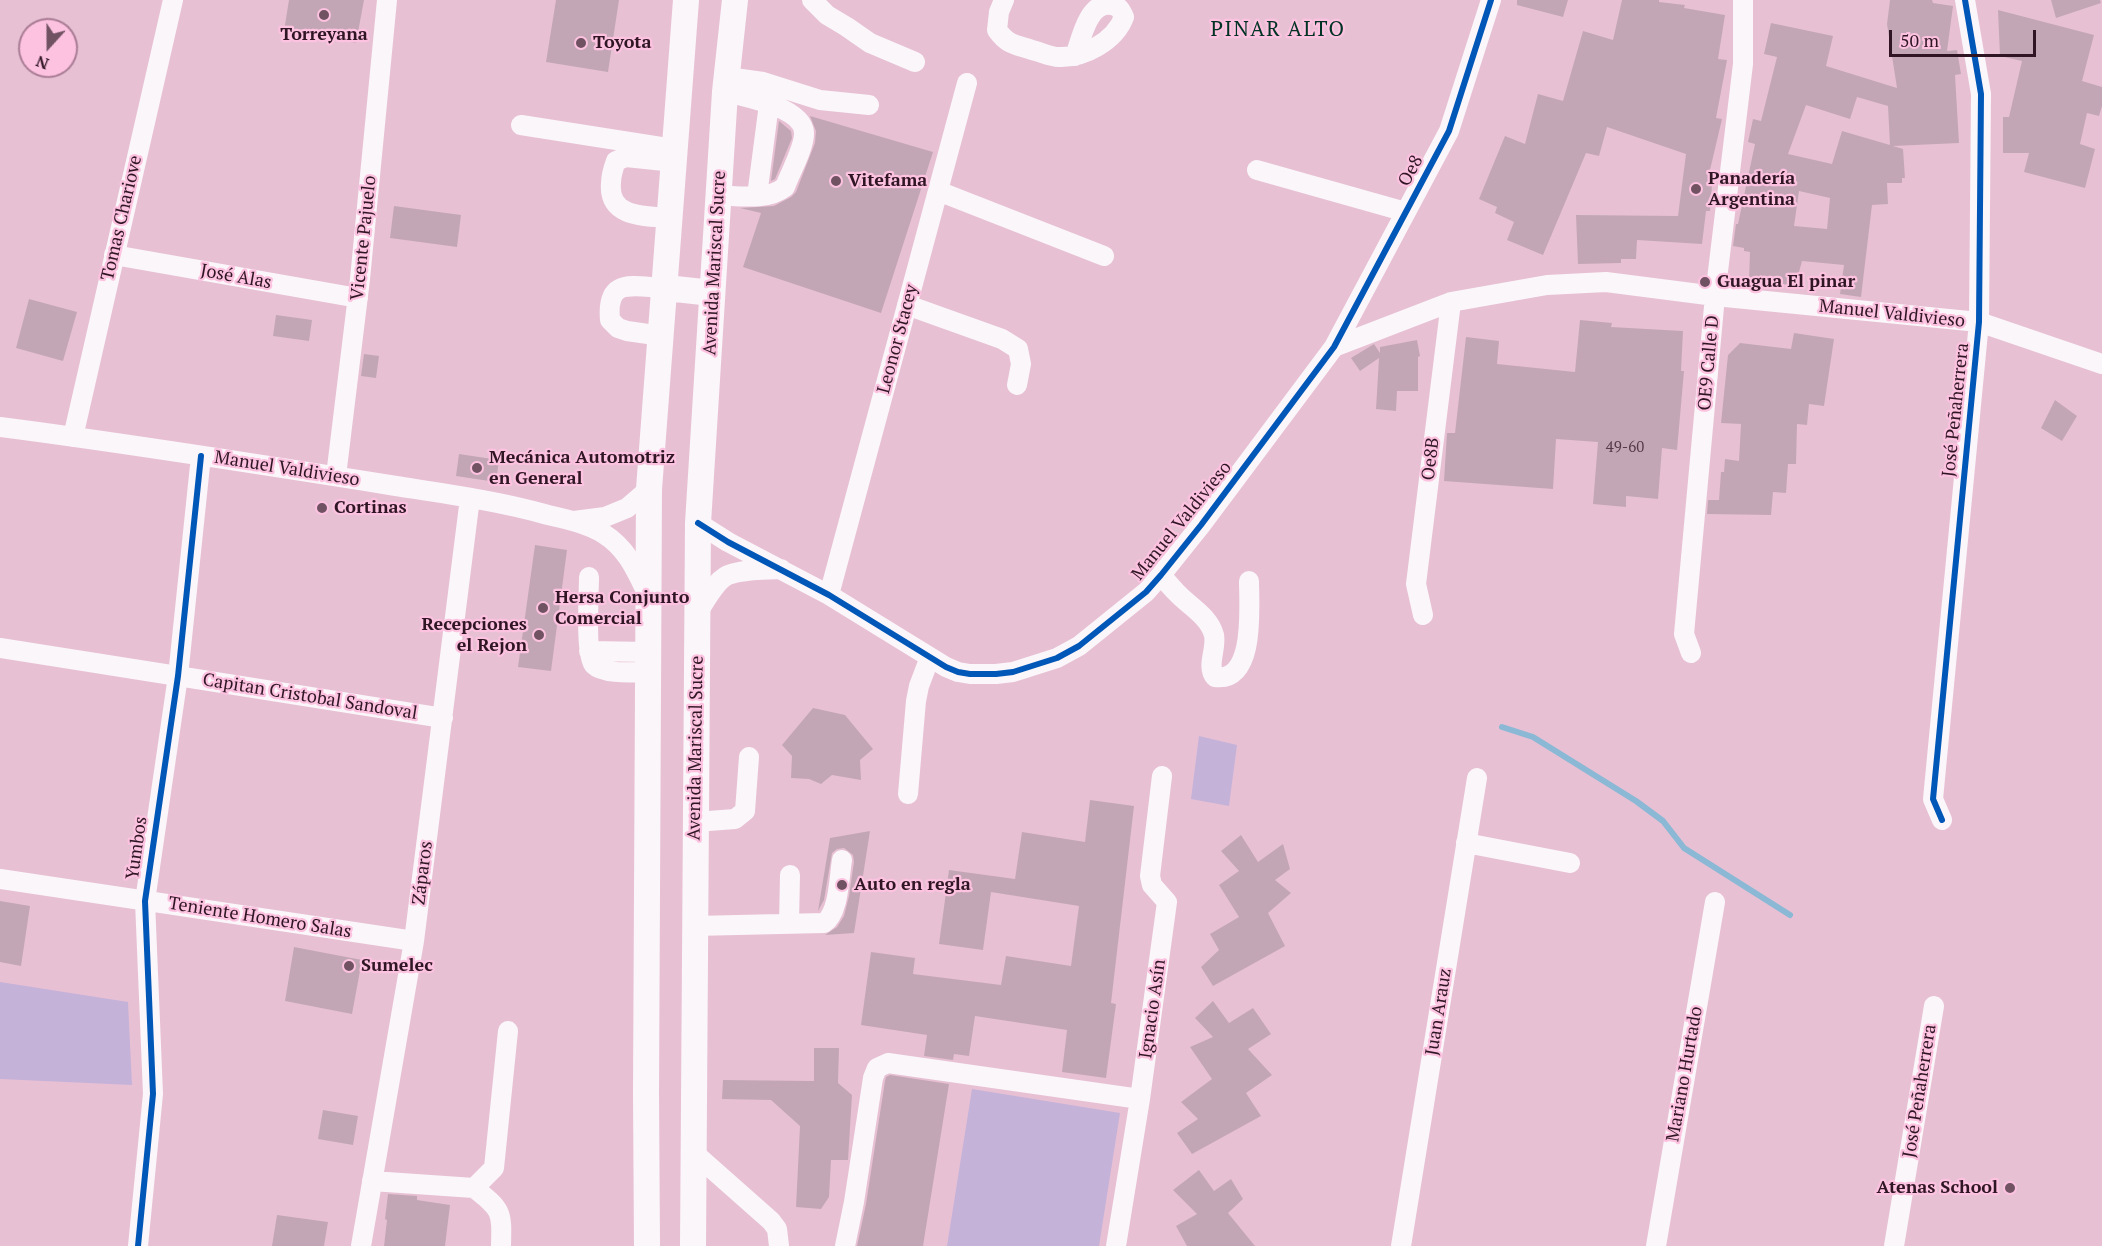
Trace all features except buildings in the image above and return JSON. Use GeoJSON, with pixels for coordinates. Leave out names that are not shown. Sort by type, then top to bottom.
{"type":"FeatureCollection","features":[{"type":"Feature","properties":{"kind":"main road"},"geometry":{"type":"LineString","coordinates":[[647,1245],[649,489],[686,0]]}},
{"type":"Feature","properties":{"kind":"main road","name":"Avenida Mariscal Sucre"},"geometry":{"type":"LineString","coordinates":[[693,1246],[698,523],[718,195],[735,0]]}},
{"type":"Feature","properties":{"kind":"main road"},"geometry":{"type":"LineString","coordinates":[[666,288],[712,292]]}},
{"type":"Feature","properties":{"kind":"street","name":"Tomas Chariove"},"geometry":{"type":"LineString","coordinates":[[74,437],[173,0]]}},
{"type":"Feature","properties":{"kind":"street","name":"Vicente Pajuelo"},"geometry":{"type":"LineString","coordinates":[[336,476],[358,298],[387,0]]}},
{"type":"Feature","properties":{"kind":"street"},"geometry":{"type":"LineString","coordinates":[[812,0],[827,15],[860,37],[915,62]]}},
{"type":"Feature","properties":{"kind":"street"},"geometry":{"type":"LineString","coordinates":[[1004,0],[999,12],[997,30],[1006,42],[1057,57],[1075,56]]}},
{"type":"Feature","properties":{"kind":"street","name":"Oe8"},"geometry":{"type":"LineString","coordinates":[[1334,347],[1449,130],[1491,0]]}},
{"type":"Feature","properties":{"kind":"street","name":"OE9 Calle D"},"geometry":{"type":"LineString","coordinates":[[1691,653],[1684,634],[1715,296],[1743,64],[1743,0]]}},
{"type":"Feature","properties":{"kind":"street","name":"José Peñaherrera"},"geometry":{"type":"LineString","coordinates":[[1942,820],[1933,799],[1979,322],[1982,94],[1965,0]]}},
{"type":"Feature","properties":{"kind":"street"},"geometry":{"type":"LineString","coordinates":[[726,84],[763,82],[820,100],[869,105]]}},
{"type":"Feature","properties":{"kind":"street","name":"Leonor Stacey"},"geometry":{"type":"LineString","coordinates":[[829,596],[967,83]]}},
{"type":"Feature","properties":{"kind":"street"},"geometry":{"type":"LineString","coordinates":[[718,195],[770,196],[785,187],[804,140],[805,131],[801,123],[784,110],[726,84]]}},
{"type":"Feature","properties":{"kind":"street"},"geometry":{"type":"LineString","coordinates":[[757,196],[769,104]]}},
{"type":"Feature","properties":{"kind":"street"},"geometry":{"type":"LineString","coordinates":[[521,125],[675,155]]}},
{"type":"Feature","properties":{"kind":"street"},"geometry":{"type":"LineString","coordinates":[[670,218],[635,214],[621,209],[614,204],[610,191],[612,171],[616,161],[626,157],[675,155]]}},
{"type":"Feature","properties":{"kind":"street"},"geometry":{"type":"LineString","coordinates":[[1257,170],[1406,212]]}},
{"type":"Feature","properties":{"kind":"street"},"geometry":{"type":"LineString","coordinates":[[938,191],[1104,256]]}},
{"type":"Feature","properties":{"kind":"street","name":"José Alas"},"geometry":{"type":"LineString","coordinates":[[114,255],[358,298]]}},
{"type":"Feature","properties":{"kind":"street","name":"Manuel Valdivieso"},"geometry":{"type":"LineString","coordinates":[[698,523],[958,672],[983,675],[1013,672],[1057,658],[1079,646],[1146,592],[1201,525],[1334,347],[1450,302],[1547,285],[1606,282],[1715,296],[1979,322],[2102,364]]}},
{"type":"Feature","properties":{"kind":"street"},"geometry":{"type":"LineString","coordinates":[[662,336],[618,328],[610,320],[609,305],[612,294],[617,290],[628,287],[666,288]]}},
{"type":"Feature","properties":{"kind":"street","name":"Oe8B"},"geometry":{"type":"LineString","coordinates":[[1424,615],[1416,584],[1450,302]]}},
{"type":"Feature","properties":{"kind":"street"},"geometry":{"type":"LineString","coordinates":[[907,305],[1002,339],[1018,349],[1021,364],[1017,385]]}},
{"type":"Feature","properties":{"kind":"street","name":"Manuel Valdivieso"},"geometry":{"type":"LineString","coordinates":[[0,427],[470,498],[571,521],[602,533],[622,547],[634,565],[650,599]]}},
{"type":"Feature","properties":{"kind":"street","name":"Yumbos"},"geometry":{"type":"LineString","coordinates":[[138,1246],[153,1094],[145,901],[178,676],[201,456]]}},
{"type":"Feature","properties":{"kind":"street","name":"Manuel Valdivieso"},"geometry":{"type":"LineString","coordinates":[[571,521],[605,517],[616,513],[627,508],[649,489]]}},
{"type":"Feature","properties":{"kind":"street","name":"Záparos"},"geometry":{"type":"LineString","coordinates":[[361,1246],[414,941],[470,498]]}},
{"type":"Feature","properties":{"kind":"street"},"geometry":{"type":"LineString","coordinates":[[696,617],[710,592],[725,577],[745,572],[781,569]]}},
{"type":"Feature","properties":{"kind":"street"},"geometry":{"type":"LineString","coordinates":[[1161,575],[1210,626],[1214,638],[1212,673],[1215,677],[1222,678],[1231,675],[1240,666],[1245,652],[1248,633],[1249,581]]}},
{"type":"Feature","properties":{"kind":"street"},"geometry":{"type":"LineString","coordinates":[[589,577],[589,651],[649,662]]}},
{"type":"Feature","properties":{"kind":"street","name":"Capitan Cristobal Sandoval"},"geometry":{"type":"LineString","coordinates":[[0,648],[443,718]]}},
{"type":"Feature","properties":{"kind":"street"},"geometry":{"type":"LineString","coordinates":[[908,794],[916,700],[930,657]]}},
{"type":"Feature","properties":{"kind":"street"},"geometry":{"type":"LineString","coordinates":[[695,822],[735,819],[745,811],[749,757]]}},
{"type":"Feature","properties":{"kind":"street","name":"Ignacio Asín"},"geometry":{"type":"LineString","coordinates":[[1116,1246],[1140,1099],[1167,902],[1152,885],[1150,876],[1162,776]]}},
{"type":"Feature","properties":{"kind":"street","name":"Juan Arauz"},"geometry":{"type":"LineString","coordinates":[[1401,1246],[1477,778]]}},
{"type":"Feature","properties":{"kind":"street"},"geometry":{"type":"LineString","coordinates":[[1466,843],[1570,863]]}},
{"type":"Feature","properties":{"kind":"street"},"geometry":{"type":"LineString","coordinates":[[694,926],[824,923],[831,918],[842,860]]}},
{"type":"Feature","properties":{"kind":"street"},"geometry":{"type":"LineString","coordinates":[[789,924],[790,875]]}},
{"type":"Feature","properties":{"kind":"street","name":"Teniente Homero Salas"},"geometry":{"type":"LineString","coordinates":[[0,879],[414,941]]}},
{"type":"Feature","properties":{"kind":"street","name":"Mariano Hurtado"},"geometry":{"type":"LineString","coordinates":[[1656,1246],[1715,902]]}},
{"type":"Feature","properties":{"kind":"street","name":"José Peñaherrera"},"geometry":{"type":"LineString","coordinates":[[1894,1246],[1934,1006]]}},
{"type":"Feature","properties":{"kind":"street"},"geometry":{"type":"LineString","coordinates":[[474,1188],[494,1168],[508,1030]]}},
{"type":"Feature","properties":{"kind":"street"},"geometry":{"type":"LineString","coordinates":[[845,1246],[873,1078],[877,1068],[888,1063],[1140,1099]]}},
{"type":"Feature","properties":{"kind":"street"},"geometry":{"type":"LineString","coordinates":[[693,1152],[771,1221],[777,1229],[779,1246]]}},
{"type":"Feature","properties":{"kind":"street"},"geometry":{"type":"LineString","coordinates":[[372,1181],[474,1188],[498,1208],[502,1220],[501,1246]]}},
{"type":"Feature","properties":{"kind":"shaded area"},"geometry":{"type":"Polygon","coordinates":[[[1199,736],[1237,745],[1229,806],[1191,799],[1199,736]]]}},
{"type":"Feature","properties":{"kind":"shaded area"},"geometry":{"type":"Polygon","coordinates":[[[0,982],[128,1002],[132,1085],[0,1079],[0,982]]]}},
{"type":"Feature","properties":{"kind":"shaded area"},"geometry":{"type":"Polygon","coordinates":[[[972,1089],[1120,1113],[1099,1246],[947,1246],[972,1089]]]}},
{"type":"Feature","properties":{"kind":"waterway"},"geometry":{"type":"LineString","coordinates":[[1502,727],[1533,737],[1636,801],[1663,821],[1684,848],[1790,915]]}},
{"type":"Feature","properties":{"kind":"cycle path"},"geometry":{"type":"LineString","coordinates":[[698,523],[728,542],[829,595],[946,667],[958,672],[970,674],[1013,672],[1057,658],[1079,646],[1146,592],[1161,575],[1334,347],[1449,131],[1491,0]]}},
{"type":"Feature","properties":{"kind":"cycle path"},"geometry":{"type":"LineString","coordinates":[[1942,820],[1933,799],[1979,322],[1981,94],[1965,0]]}},
{"type":"Feature","properties":{"kind":"cycle path"},"geometry":{"type":"LineString","coordinates":[[138,1246],[153,1094],[145,901],[178,676],[201,456]]}},
{"type":"Feature","properties":{"kind":"place","name":"Torreyana"},"geometry":{"type":"Point","coordinates":[324,15]}},
{"type":"Feature","properties":{"kind":"place","name":"Toyota"},"geometry":{"type":"Point","coordinates":[581,43]}},
{"type":"Feature","properties":{"kind":"place","name":"Vitefama"},"geometry":{"type":"Point","coordinates":[836,181]}},
{"type":"Feature","properties":{"kind":"place","name":"Panadería Argentina"},"geometry":{"type":"Point","coordinates":[1696,189]}},
{"type":"Feature","properties":{"kind":"place","name":"Guagua El pinar"},"geometry":{"type":"Point","coordinates":[1705,282]}},
{"type":"Feature","properties":{"kind":"place","name":"Mecánica Automotriz en General"},"geometry":{"type":"Point","coordinates":[477,468]}},
{"type":"Feature","properties":{"kind":"place","name":"Cortinas"},"geometry":{"type":"Point","coordinates":[322,508]}},
{"type":"Feature","properties":{"kind":"place","name":"Hersa Conjunto Comercial"},"geometry":{"type":"Point","coordinates":[543,608]}},
{"type":"Feature","properties":{"kind":"place","name":"Recepciones el Rejon"},"geometry":{"type":"Point","coordinates":[539,635]}},
{"type":"Feature","properties":{"kind":"place","name":"Auto en regla"},"geometry":{"type":"Point","coordinates":[842,885]}},
{"type":"Feature","properties":{"kind":"place","name":"Sumelec"},"geometry":{"type":"Point","coordinates":[349,966]}},
{"type":"Feature","properties":{"kind":"place","name":"Atenas School"},"geometry":{"type":"Point","coordinates":[2010,1188]}},
{"type":"Feature","properties":{"kind":"district","name":"PINAR ALTO"},"geometry":{"type":"Point","coordinates":[1278,30]}}]}
